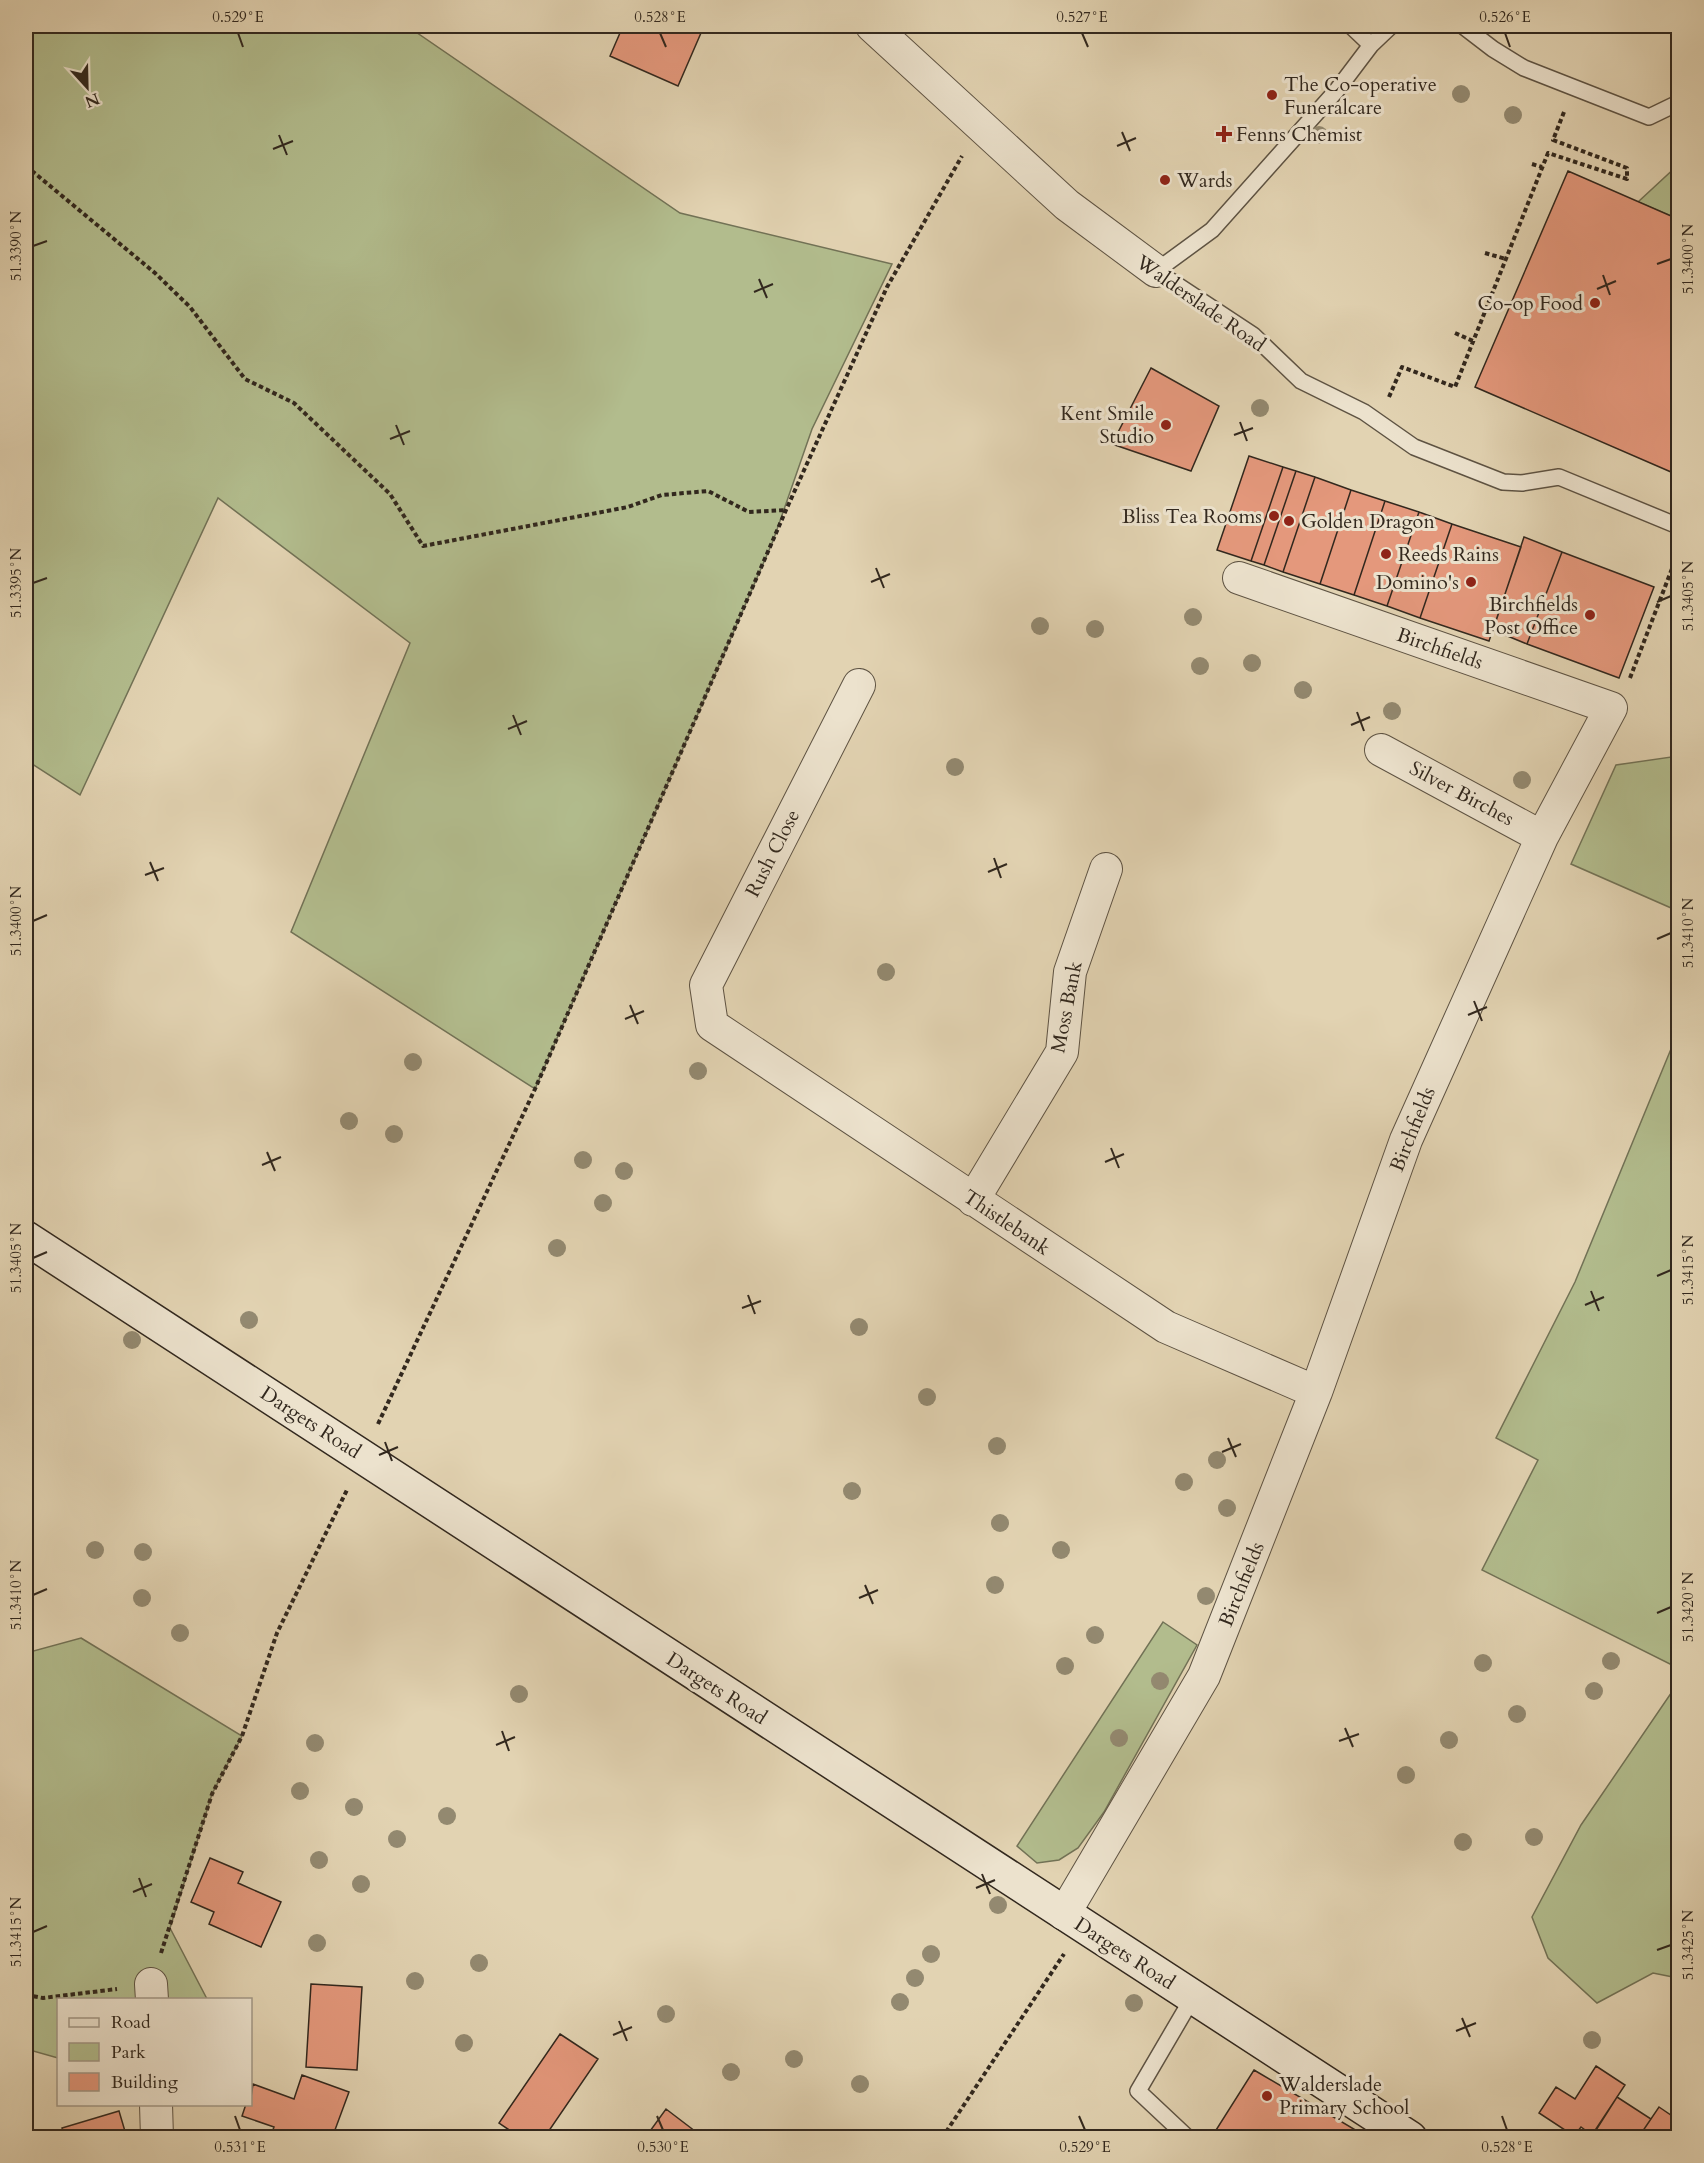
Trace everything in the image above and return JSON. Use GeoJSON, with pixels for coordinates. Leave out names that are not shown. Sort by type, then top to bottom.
{"type":"FeatureCollection","features":[{"type":"Feature","properties":{"kind":"street","name":"Walderslade Road"},"geometry":{"type":"LineString","coordinates":[[872,26],[1067,205],[1156,271]]}},
{"type":"Feature","properties":{"kind":"street","name":"Birchfields"},"geometry":{"type":"LineString","coordinates":[[1073,1920],[1204,1676],[1316,1392],[1406,1140],[1542,837],[1611,708],[1239,578]]}},
{"type":"Feature","properties":{"kind":"street","name":"Rush Close"},"geometry":{"type":"LineString","coordinates":[[711,1025],[706,984],[859,685]]}},
{"type":"Feature","properties":{"kind":"street","name":"Silver Birches"},"geometry":{"type":"LineString","coordinates":[[1381,750],[1542,837]]}},
{"type":"Feature","properties":{"kind":"street","name":"Moss Bank"},"geometry":{"type":"LineString","coordinates":[[973,1200],[1062,1052],[1070,972],[1106,869]]}},
{"type":"Feature","properties":{"kind":"street","name":"Thistlebank"},"geometry":{"type":"LineString","coordinates":[[711,1025],[1166,1327],[1316,1392]]}},
{"type":"Feature","properties":{"kind":"street","name":"Dargets Road"},"geometry":{"type":"LineString","coordinates":[[26,1238],[1410,2138]]}},
{"type":"Feature","properties":{"kind":"street"},"geometry":{"type":"LineString","coordinates":[[156,2106],[157,2138]]}},
{"type":"Feature","properties":{"kind":"lane"},"geometry":{"type":"LineString","coordinates":[[1351,26],[1371,45]]}},
{"type":"Feature","properties":{"kind":"lane"},"geometry":{"type":"LineString","coordinates":[[1156,271],[1212,230],[1337,90],[1371,45],[1391,26]]}},
{"type":"Feature","properties":{"kind":"lane"},"geometry":{"type":"LineString","coordinates":[[1463,26],[1493,49],[1524,68],[1649,117],[1678,103]]}},
{"type":"Feature","properties":{"kind":"lane","name":"Walderslade Road"},"geometry":{"type":"LineString","coordinates":[[1156,271],[1253,335],[1301,381],[1364,412],[1414,447],[1503,482],[1522,483],[1559,477],[1678,526]]}},
{"type":"Feature","properties":{"kind":"lane"},"geometry":{"type":"LineString","coordinates":[[1187,2137],[1137,2091],[1192,1997]]}},
{"type":"Feature","properties":{"kind":"path"},"geometry":{"type":"LineString","coordinates":[[1379,422],[1402,367],[1455,387],[1548,153],[1627,179],[1627,168],[1553,140],[1573,87]]}},
{"type":"Feature","properties":{"kind":"path"},"geometry":{"type":"LineString","coordinates":[[26,1995],[43,1998],[151,1992],[212,1794],[242,1736],[277,1633],[364,1456],[535,1089],[786,510],[888,287],[980,126]]}},
{"type":"Feature","properties":{"kind":"path"},"geometry":{"type":"LineString","coordinates":[[1532,164],[1542,167]]}},
{"type":"Feature","properties":{"kind":"path"},"geometry":{"type":"LineString","coordinates":[[26,166],[154,273],[190,308],[245,379],[294,403],[390,494],[423,546],[628,507],[662,495],[708,491],[749,512],[786,510]]}},
{"type":"Feature","properties":{"kind":"path"},"geometry":{"type":"LineString","coordinates":[[1485,253],[1506,259]]}},
{"type":"Feature","properties":{"kind":"path"},"geometry":{"type":"LineString","coordinates":[[1455,333],[1473,341]]}},
{"type":"Feature","properties":{"kind":"path"},"geometry":{"type":"LineString","coordinates":[[1611,708],[1630,680],[1678,553]]}},
{"type":"Feature","properties":{"kind":"path"},"geometry":{"type":"LineString","coordinates":[[942,2138],[1073,1920]]}},
{"type":"Feature","properties":{"kind":"green space"},"geometry":{"type":"Polygon","coordinates":[[[26,26],[407,26],[680,213],[892,264],[812,429],[773,541],[535,1089],[291,932],[410,643],[218,498],[80,795],[26,760],[26,26]]]}},
{"type":"Feature","properties":{"kind":"green space"},"geometry":{"type":"Polygon","coordinates":[[[1678,165],[1678,219],[1638,202],[1678,165]]]}},
{"type":"Feature","properties":{"kind":"green space"},"geometry":{"type":"Polygon","coordinates":[[[1678,756],[1678,911],[1571,864],[1616,765],[1678,756]]]}},
{"type":"Feature","properties":{"kind":"green space"},"geometry":{"type":"Polygon","coordinates":[[[1678,1032],[1678,1668],[1482,1570],[1538,1460],[1496,1438],[1575,1282],[1678,1032]]]}},
{"type":"Feature","properties":{"kind":"green space"},"geometry":{"type":"Polygon","coordinates":[[[1163,1622],[1197,1645],[1104,1812],[1078,1848],[1059,1860],[1037,1863],[1017,1846],[1163,1622]]]}},
{"type":"Feature","properties":{"kind":"green space"},"geometry":{"type":"Polygon","coordinates":[[[81,1638],[242,1736],[212,1794],[170,1928],[206,1998],[57,1998],[57,2058],[26,2049],[26,1653],[81,1638]]]}},
{"type":"Feature","properties":{"kind":"green space"},"geometry":{"type":"Polygon","coordinates":[[[1678,1683],[1678,1978],[1653,1973],[1597,2003],[1548,1958],[1532,1917],[1581,1825],[1678,1683]]]}},
{"type":"Feature","properties":{"kind":"building"},"geometry":{"type":"Polygon","coordinates":[[[623,26],[704,26],[678,86],[610,56],[623,26]]]}},
{"type":"Feature","properties":{"kind":"building","name":"Co-op Food"},"geometry":{"type":"Polygon","coordinates":[[[1568,171],[1678,219],[1678,475],[1475,387],[1568,171]]]}},
{"type":"Feature","properties":{"kind":"building","name":"Kent Smile Studio"},"geometry":{"type":"Polygon","coordinates":[[[1151,368],[1219,406],[1191,471],[1112,444],[1151,368]]]}},
{"type":"Feature","properties":{"kind":"building"},"geometry":{"type":"Polygon","coordinates":[[[1249,456],[1283,467],[1251,561],[1217,550],[1249,456]]]}},
{"type":"Feature","properties":{"kind":"building","name":"Bliss Tea Rooms"},"geometry":{"type":"Polygon","coordinates":[[[1283,467],[1296,471],[1264,565],[1251,561],[1283,467]]]}},
{"type":"Feature","properties":{"kind":"building","name":"Golden Dragon"},"geometry":{"type":"Polygon","coordinates":[[[1296,471],[1315,477],[1283,572],[1264,565],[1296,471]]]}},
{"type":"Feature","properties":{"kind":"building"},"geometry":{"type":"Polygon","coordinates":[[[1315,477],[1351,490],[1320,584],[1283,572],[1315,477]]]}},
{"type":"Feature","properties":{"kind":"building"},"geometry":{"type":"Polygon","coordinates":[[[1351,490],[1385,501],[1354,595],[1320,584],[1351,490]]]}},
{"type":"Feature","properties":{"kind":"building","name":"Reeds Rains"},"geometry":{"type":"Polygon","coordinates":[[[1385,501],[1419,512],[1387,606],[1354,595],[1385,501]]]}},
{"type":"Feature","properties":{"kind":"building"},"geometry":{"type":"Polygon","coordinates":[[[1419,512],[1452,524],[1420,618],[1387,606],[1419,512]]]}},
{"type":"Feature","properties":{"kind":"building","name":"Domino's"},"geometry":{"type":"Polygon","coordinates":[[[1452,524],[1521,547],[1489,641],[1420,618],[1452,524]]]}},
{"type":"Feature","properties":{"kind":"building"},"geometry":{"type":"Polygon","coordinates":[[[1524,537],[1562,552],[1527,644],[1493,630],[1524,537]]]}},
{"type":"Feature","properties":{"kind":"building","name":"Birchfields Post Office"},"geometry":{"type":"Polygon","coordinates":[[[1562,552],[1654,587],[1619,678],[1527,644],[1562,552]]]}},
{"type":"Feature","properties":{"kind":"building"},"geometry":{"type":"Polygon","coordinates":[[[210,1858],[243,1872],[238,1883],[281,1902],[261,1947],[209,1924],[214,1912],[191,1902],[210,1858]]]}},
{"type":"Feature","properties":{"kind":"building"},"geometry":{"type":"Polygon","coordinates":[[[311,1984],[362,1987],[357,2070],[306,2067],[311,1984]]]}},
{"type":"Feature","properties":{"kind":"building"},"geometry":{"type":"Polygon","coordinates":[[[560,2034],[598,2059],[544,2138],[521,2138],[499,2123],[560,2034]]]}},
{"type":"Feature","properties":{"kind":"building"},"geometry":{"type":"Polygon","coordinates":[[[1596,2066],[1625,2085],[1592,2135],[1581,2127],[1574,2136],[1539,2113],[1556,2087],[1575,2099],[1596,2066]]]}},
{"type":"Feature","properties":{"kind":"building","name":"Walderslade Primary School"},"geometry":{"type":"Polygon","coordinates":[[[1254,2070],[1369,2138],[1211,2138],[1254,2070]]]}},
{"type":"Feature","properties":{"kind":"building"},"geometry":{"type":"Polygon","coordinates":[[[302,2075],[349,2092],[332,2138],[270,2138],[274,2127],[242,2116],[245,2106],[252,2106],[253,2084],[294,2099],[302,2075]]]}},
{"type":"Feature","properties":{"kind":"building"},"geometry":{"type":"Polygon","coordinates":[[[1617,2097],[1651,2119],[1638,2138],[1591,2138],[1617,2097]]]}},
{"type":"Feature","properties":{"kind":"building"},"geometry":{"type":"Polygon","coordinates":[[[1659,2107],[1678,2120],[1678,2138],[1638,2138],[1659,2107]]]}},
{"type":"Feature","properties":{"kind":"building"},"geometry":{"type":"Polygon","coordinates":[[[666,2109],[704,2138],[645,2138],[666,2109]]]}},
{"type":"Feature","properties":{"kind":"building"},"geometry":{"type":"Polygon","coordinates":[[[119,2111],[127,2138],[65,2138],[62,2128],[119,2111]]]}},
{"type":"Feature","properties":{"kind":"place","name":"The Co-operative Funeralcare"},"geometry":{"type":"Point","coordinates":[1272,95]}},
{"type":"Feature","properties":{"kind":"place","name":"Fenns Chemist"},"geometry":{"type":"Point","coordinates":[1224,134]}},
{"type":"Feature","properties":{"kind":"place","name":"Wards"},"geometry":{"type":"Point","coordinates":[1165,180]}},
{"type":"Feature","properties":{"kind":"place","name":"Co-op Food"},"geometry":{"type":"Point","coordinates":[1595,303]}},
{"type":"Feature","properties":{"kind":"place","name":"Kent Smile Studio"},"geometry":{"type":"Point","coordinates":[1166,425]}},
{"type":"Feature","properties":{"kind":"place","name":"Bliss Tea Rooms"},"geometry":{"type":"Point","coordinates":[1274,516]}},
{"type":"Feature","properties":{"kind":"place","name":"Golden Dragon"},"geometry":{"type":"Point","coordinates":[1289,521]}},
{"type":"Feature","properties":{"kind":"place","name":"Reeds Rains"},"geometry":{"type":"Point","coordinates":[1386,554]}},
{"type":"Feature","properties":{"kind":"place","name":"Domino's"},"geometry":{"type":"Point","coordinates":[1471,582]}},
{"type":"Feature","properties":{"kind":"place","name":"Birchfields Post Office"},"geometry":{"type":"Point","coordinates":[1590,615]}},
{"type":"Feature","properties":{"kind":"place","name":"Walderslade Primary School"},"geometry":{"type":"Point","coordinates":[1267,2096]}}]}
